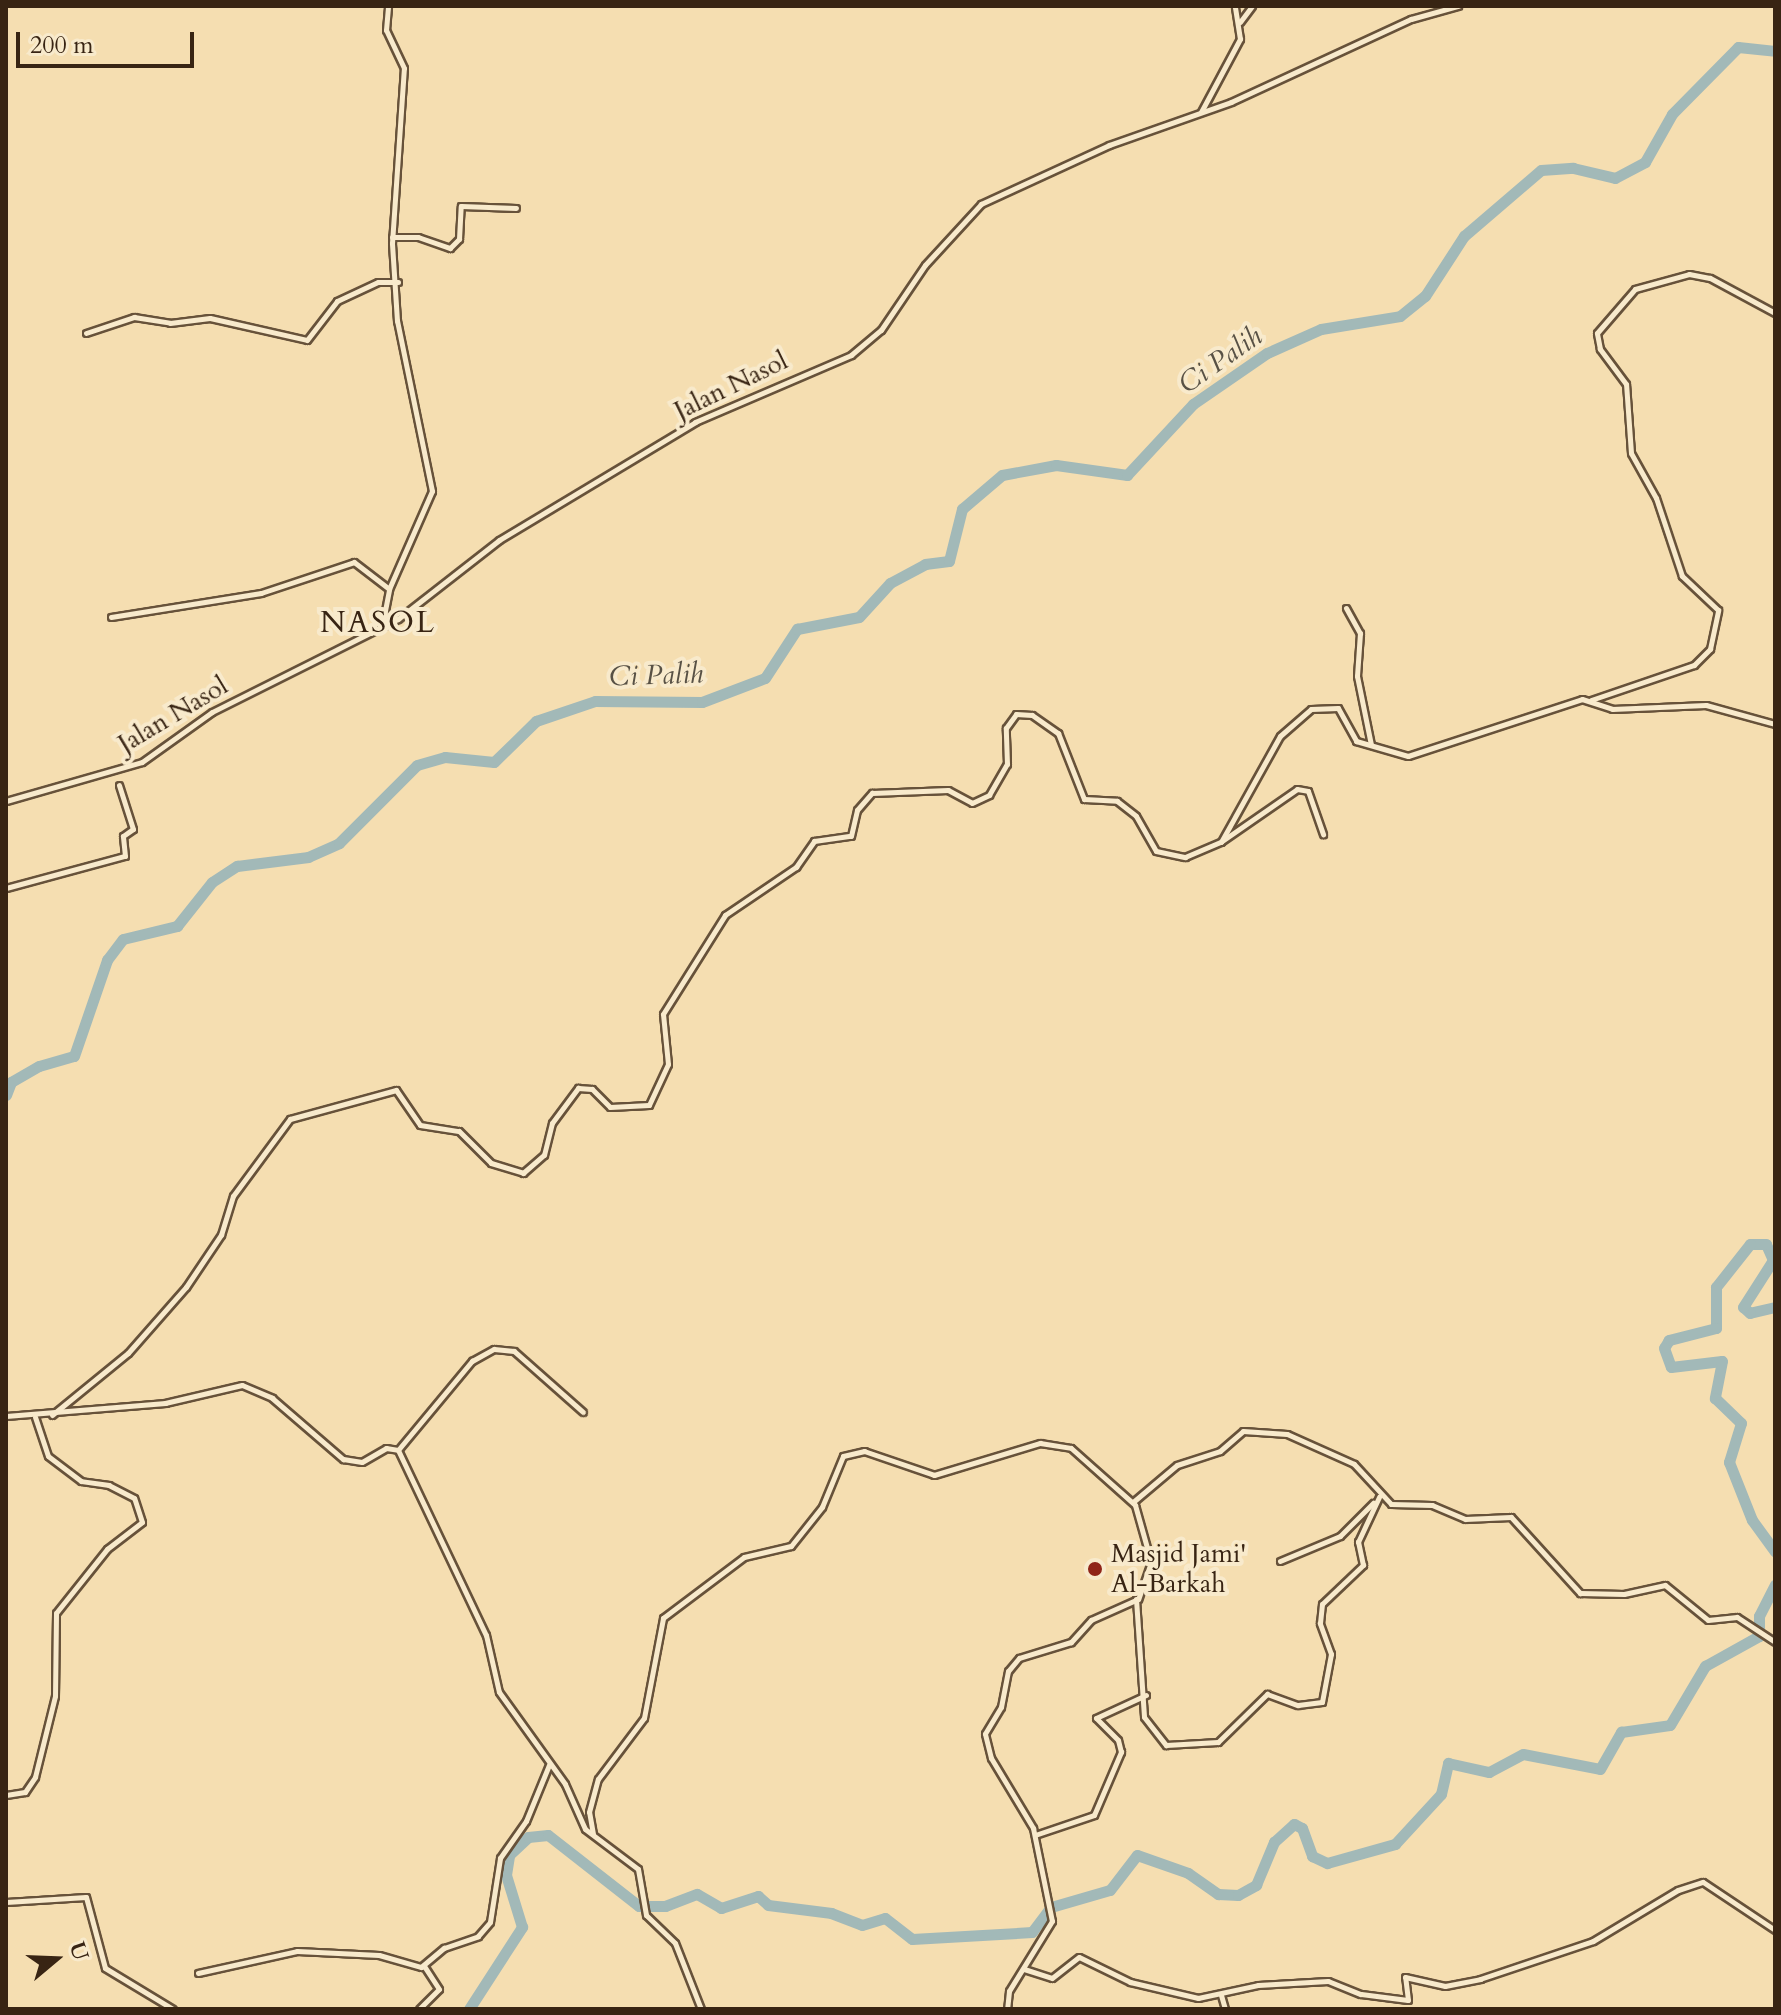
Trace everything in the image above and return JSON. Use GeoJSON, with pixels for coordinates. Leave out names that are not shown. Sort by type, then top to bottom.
{"type":"FeatureCollection","features":[{"type":"Feature","properties":{"kind":"street"},"geometry":{"type":"LineString","coordinates":[[382,627],[389,589],[432,491],[401,359],[398,282],[392,237],[404,73],[386,30],[388,6]]}},
{"type":"Feature","properties":{"kind":"street"},"geometry":{"type":"LineString","coordinates":[[1201,112],[1240,39],[1235,6]]}},
{"type":"Feature","properties":{"kind":"street"},"geometry":{"type":"LineString","coordinates":[[1239,23],[1252,6]]}},
{"type":"Feature","properties":{"kind":"street","name":"Jalan Nasol"},"geometry":{"type":"LineString","coordinates":[[6,801],[142,762],[212,712],[382,627],[499,540],[695,422],[867,345],[925,265],[981,204],[1109,145],[1201,112],[1411,19],[1458,6]]}},
{"type":"Feature","properties":{"kind":"street"},"geometry":{"type":"LineString","coordinates":[[392,237],[418,237],[450,248],[459,239],[456,216],[464,204],[516,208]]}},
{"type":"Feature","properties":{"kind":"street"},"geometry":{"type":"LineString","coordinates":[[1221,842],[1280,736],[1308,711],[1338,708],[1350,737],[1371,746],[1418,754],[1694,665],[1710,649],[1718,610],[1682,576],[1656,498],[1631,453],[1626,384],[1600,349],[1597,333],[1639,286],[1689,274],[1710,278],[1775,313]]}},
{"type":"Feature","properties":{"kind":"street"},"geometry":{"type":"LineString","coordinates":[[86,333],[134,317],[170,323],[210,318],[309,340],[337,301],[382,281],[398,282]]}},
{"type":"Feature","properties":{"kind":"street"},"geometry":{"type":"LineString","coordinates":[[111,617],[261,593],[354,562],[389,589]]}},
{"type":"Feature","properties":{"kind":"street"},"geometry":{"type":"LineString","coordinates":[[1346,608],[1360,633],[1357,676],[1371,746]]}},
{"type":"Feature","properties":{"kind":"street"},"geometry":{"type":"LineString","coordinates":[[1590,700],[1612,709],[1706,705],[1775,724]]}},
{"type":"Feature","properties":{"kind":"street"},"geometry":{"type":"LineString","coordinates":[[52,1415],[128,1353],[186,1287],[221,1235],[233,1196],[290,1119],[396,1090],[420,1125],[459,1131],[491,1163],[523,1173],[544,1155],[552,1123],[578,1088],[592,1089],[610,1107],[649,1105],[668,1064],[663,1014],[725,915],[796,867],[814,841],[851,836],[857,810],[872,793],[948,790],[972,803],[989,795],[1007,764],[1006,728],[1016,714],[1032,715],[1056,730],[1082,796],[1125,806],[1160,854],[1185,857],[1221,842],[1297,789],[1308,791],[1323,834]]}},
{"type":"Feature","properties":{"kind":"street"},"geometry":{"type":"LineString","coordinates":[[6,888],[125,856],[123,836],[133,829],[119,785]]}},
{"type":"Feature","properties":{"kind":"street"},"geometry":{"type":"LineString","coordinates":[[398,1450],[472,1361],[494,1349],[514,1351],[583,1412]]}},
{"type":"Feature","properties":{"kind":"street"},"geometry":{"type":"LineString","coordinates":[[6,1416],[35,1417],[165,1403],[242,1385],[272,1398],[343,1459],[362,1462],[386,1448],[398,1450]]}},
{"type":"Feature","properties":{"kind":"street"},"geometry":{"type":"LineString","coordinates":[[6,1795],[25,1792],[35,1777],[55,1696],[56,1613],[109,1547],[142,1522],[134,1498],[109,1485],[81,1481],[48,1456],[35,1417]]}},
{"type":"Feature","properties":{"kind":"street"},"geometry":{"type":"LineString","coordinates":[[1133,1502],[1185,1461],[1220,1451],[1245,1430],[1287,1434],[1354,1464],[1372,1478],[1379,1497],[1395,1505],[1432,1505],[1465,1519],[1511,1517],[1580,1593],[1624,1594],[1665,1585],[1708,1620],[1737,1617],[1775,1642]]}},
{"type":"Feature","properties":{"kind":"street"},"geometry":{"type":"LineString","coordinates":[[593,1834],[589,1812],[598,1779],[644,1718],[663,1618],[733,1563],[791,1546],[822,1507],[843,1456],[864,1451],[934,1475],[1048,1443],[1076,1450],[1133,1502],[1152,1556],[1136,1599],[1138,1666],[1146,1695],[1144,1719],[1171,1747],[1218,1742],[1267,1694],[1298,1705],[1322,1702],[1331,1654],[1320,1623],[1322,1604],[1363,1565],[1358,1542],[1379,1497]]}},
{"type":"Feature","properties":{"kind":"street"},"geometry":{"type":"LineString","coordinates":[[398,1450],[486,1635],[499,1692],[593,1834],[638,1869],[644,1910],[675,1943],[701,2009]]}},
{"type":"Feature","properties":{"kind":"street"},"geometry":{"type":"LineString","coordinates":[[1280,1561],[1339,1537],[1379,1497]]}},
{"type":"Feature","properties":{"kind":"street"},"geometry":{"type":"LineString","coordinates":[[1007,2009],[1009,1991],[1051,1927],[1051,1912],[1035,1835],[985,1737],[1001,1706],[1008,1671],[1023,1656],[1071,1642],[1091,1620],[1136,1599]]}},
{"type":"Feature","properties":{"kind":"street"},"geometry":{"type":"LineString","coordinates":[[1035,1835],[1094,1815],[1121,1752],[1118,1740],[1096,1718],[1146,1695]]}},
{"type":"Feature","properties":{"kind":"street"},"geometry":{"type":"LineString","coordinates":[[424,1966],[440,1950],[487,1928],[500,1858],[523,1826],[549,1765]]}},
{"type":"Feature","properties":{"kind":"street"},"geometry":{"type":"LineString","coordinates":[[1024,1969],[1052,1978],[1079,1957],[1130,1982],[1194,1997],[1221,1995],[1258,1985],[1328,1981],[1361,1994],[1408,2000],[1406,1977],[1445,1986],[1480,1979],[1603,1937],[1697,1882],[1711,1884],[1752,1920],[1775,1930]]}},
{"type":"Feature","properties":{"kind":"street"},"geometry":{"type":"LineString","coordinates":[[6,1902],[86,1897],[105,1968],[173,2009]]}},
{"type":"Feature","properties":{"kind":"street"},"geometry":{"type":"LineString","coordinates":[[198,1973],[297,1951],[373,1954],[424,1966],[439,1989],[419,2009]]}},
{"type":"Feature","properties":{"kind":"street"},"geometry":{"type":"LineString","coordinates":[[1221,1995],[1225,2009]]}},
{"type":"Feature","properties":{"kind":"waterway","name":"Ci Palih"},"geometry":{"type":"LineString","coordinates":[[6,1095],[11,1082],[39,1066],[74,1056],[107,960],[123,939],[177,926],[212,882],[237,866],[308,857],[339,843],[417,765],[445,757],[494,762],[536,721],[595,701],[702,702],[765,678],[797,629],[859,617],[890,583],[925,564],[949,561],[962,509],[1002,475],[1056,465],[1127,475],[1193,404],[1267,353],[1321,329],[1400,316],[1425,296],[1464,236],[1541,170],[1573,168],[1615,178],[1645,162],[1672,114],[1738,47],[1775,51]]}},
{"type":"Feature","properties":{"kind":"waterway"},"geometry":{"type":"LineString","coordinates":[[1775,1307],[1750,1313],[1743,1307],[1773,1260],[1766,1244],[1750,1244],[1716,1287],[1716,1328],[1669,1340],[1664,1348],[1671,1367],[1722,1361],[1715,1398],[1741,1423],[1729,1462],[1752,1520],[1775,1552]]}},
{"type":"Feature","properties":{"kind":"waterway"},"geometry":{"type":"LineString","coordinates":[[469,2009],[522,1927],[506,1875],[509,1855],[528,1837],[548,1835],[639,1906],[665,1906],[697,1894],[721,1908],[758,1896],[768,1905],[831,1913],[862,1925],[885,1918],[912,1939],[1032,1932],[1051,1907],[1110,1890],[1137,1855],[1188,1873],[1218,1894],[1238,1895],[1256,1885],[1274,1842],[1294,1824],[1302,1828],[1312,1856],[1327,1863],[1395,1844],[1441,1794],[1448,1763],[1489,1772],[1523,1754],[1600,1769],[1621,1732],[1670,1725],[1705,1666],[1759,1636],[1759,1616],[1775,1585]]}},
{"type":"Feature","properties":{"kind":"place","name":"Masjid Jami' Al-Barkah"},"geometry":{"type":"Point","coordinates":[1095,1569]}},
{"type":"Feature","properties":{"kind":"district","name":"NASOL"},"geometry":{"type":"Point","coordinates":[378,623]}}]}
